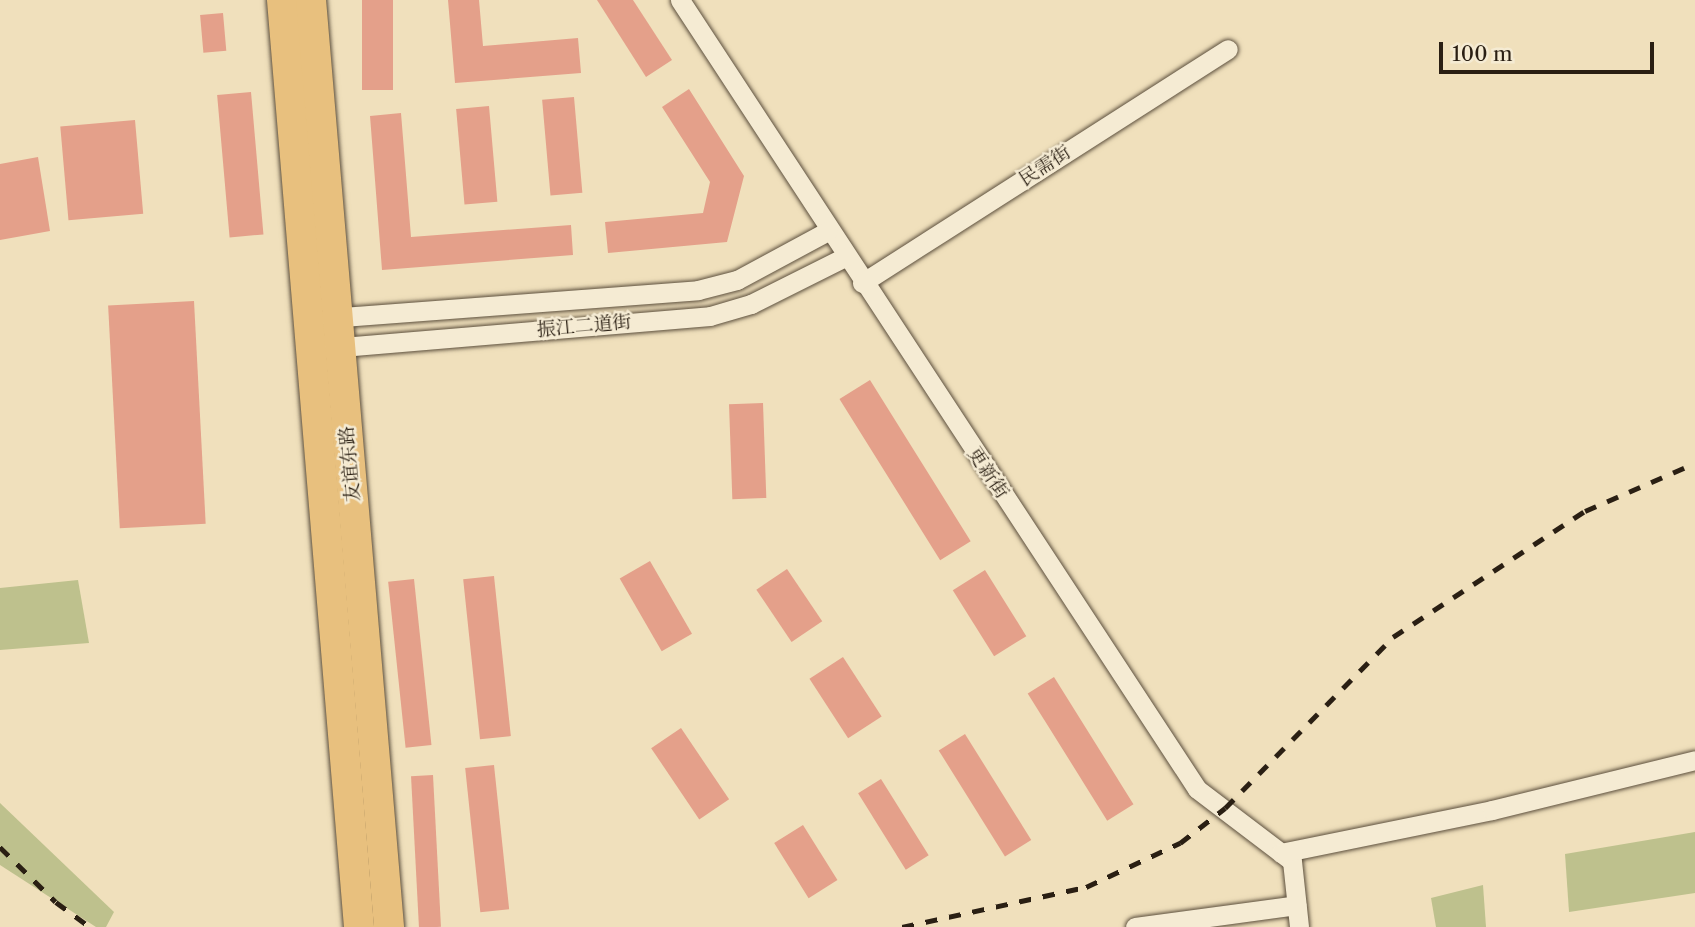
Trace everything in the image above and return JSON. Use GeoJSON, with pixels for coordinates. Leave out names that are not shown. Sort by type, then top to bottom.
{"type":"FeatureCollection","features":[{"type":"Feature","properties":{"kind":"highway","name":"友谊东路"},"geometry":{"type":"LineString","coordinates":[[282,0],[324,333],[389,927]]}},
{"type":"Feature","properties":{"kind":"highway","name":"友谊东路"},"geometry":{"type":"LineString","coordinates":[[311,0],[324,333],[359,927]]}},
{"type":"Feature","properties":{"kind":"street","name":"更新街"},"geometry":{"type":"LineString","coordinates":[[680,0],[862,283],[1197,789],[1286,857]]}},
{"type":"Feature","properties":{"kind":"street","name":"民需街"},"geometry":{"type":"LineString","coordinates":[[862,283],[1228,49]]}},
{"type":"Feature","properties":{"kind":"street","name":"振江二道街"},"geometry":{"type":"LineString","coordinates":[[324,333],[698,290],[737,280],[828,231]]}},
{"type":"Feature","properties":{"kind":"street","name":"振江二道街"},"geometry":{"type":"LineString","coordinates":[[324,333],[710,316],[751,304],[845,257]]}},
{"type":"Feature","properties":{"kind":"street"},"geometry":{"type":"LineString","coordinates":[[1286,857],[1695,760]]}},
{"type":"Feature","properties":{"kind":"street"},"geometry":{"type":"LineString","coordinates":[[1286,857],[1695,772]]}},
{"type":"Feature","properties":{"kind":"street"},"geometry":{"type":"LineString","coordinates":[[1286,857],[1299,927]]}},
{"type":"Feature","properties":{"kind":"street"},"geometry":{"type":"LineString","coordinates":[[1135,927],[1297,905]]}},
{"type":"Feature","properties":{"kind":"green space"},"geometry":{"type":"Polygon","coordinates":[[[78,580],[89,643],[0,650],[0,588],[78,580]]]}},
{"type":"Feature","properties":{"kind":"green space"},"geometry":{"type":"Polygon","coordinates":[[[0,803],[114,912],[106,927],[96,927],[0,865],[0,803]]]}},
{"type":"Feature","properties":{"kind":"green space"},"geometry":{"type":"Polygon","coordinates":[[[1695,832],[1695,893],[1569,912],[1565,854],[1695,832]]]}},
{"type":"Feature","properties":{"kind":"green space"},"geometry":{"type":"Polygon","coordinates":[[[1483,885],[1486,927],[1436,927],[1431,898],[1483,885]]]}},
{"type":"Feature","properties":{"kind":"building"},"geometry":{"type":"Polygon","coordinates":[[[362,0],[393,0],[393,90],[362,90],[362,0]]]}},
{"type":"Feature","properties":{"kind":"building"},"geometry":{"type":"Polygon","coordinates":[[[448,0],[479,0],[483,46],[578,38],[581,73],[455,83],[448,0]]]}},
{"type":"Feature","properties":{"kind":"building"},"geometry":{"type":"Polygon","coordinates":[[[597,0],[633,0],[672,60],[646,77],[597,0]]]}},
{"type":"Feature","properties":{"kind":"building"},"geometry":{"type":"Polygon","coordinates":[[[223,13],[226,51],[203,53],[200,15],[223,13]]]}},
{"type":"Feature","properties":{"kind":"building"},"geometry":{"type":"Polygon","coordinates":[[[689,89],[744,176],[727,242],[608,253],[605,222],[703,213],[710,182],[662,107],[689,89]]]}},
{"type":"Feature","properties":{"kind":"building"},"geometry":{"type":"Polygon","coordinates":[[[251,92],[263,234],[230,237],[217,95],[251,92]]]}},
{"type":"Feature","properties":{"kind":"building"},"geometry":{"type":"Polygon","coordinates":[[[574,97],[582,193],[550,195],[542,100],[574,97]]]}},
{"type":"Feature","properties":{"kind":"building"},"geometry":{"type":"Polygon","coordinates":[[[489,106],[497,202],[464,205],[456,109],[489,106]]]}},
{"type":"Feature","properties":{"kind":"building"},"geometry":{"type":"Polygon","coordinates":[[[401,113],[411,237],[571,225],[573,255],[382,270],[370,116],[401,113]]]}},
{"type":"Feature","properties":{"kind":"building"},"geometry":{"type":"Polygon","coordinates":[[[135,120],[143,214],[68,220],[60,127],[135,120]]]}},
{"type":"Feature","properties":{"kind":"building"},"geometry":{"type":"Polygon","coordinates":[[[38,157],[50,231],[0,240],[0,164],[38,157]]]}},
{"type":"Feature","properties":{"kind":"building"},"geometry":{"type":"Polygon","coordinates":[[[194,301],[206,524],[120,528],[108,306],[194,301]]]}},
{"type":"Feature","properties":{"kind":"building"},"geometry":{"type":"Polygon","coordinates":[[[870,380],[971,541],[940,560],[839,399],[870,380]]]}},
{"type":"Feature","properties":{"kind":"building"},"geometry":{"type":"Polygon","coordinates":[[[763,403],[766,498],[732,499],[729,404],[763,403]]]}},
{"type":"Feature","properties":{"kind":"building"},"geometry":{"type":"Polygon","coordinates":[[[650,561],[692,634],[662,651],[620,578],[650,561]]]}},
{"type":"Feature","properties":{"kind":"building"},"geometry":{"type":"Polygon","coordinates":[[[787,569],[822,621],[792,642],[756,590],[787,569]]]}},
{"type":"Feature","properties":{"kind":"building"},"geometry":{"type":"Polygon","coordinates":[[[985,570],[1026,636],[994,656],[953,590],[985,570]]]}},
{"type":"Feature","properties":{"kind":"building"},"geometry":{"type":"Polygon","coordinates":[[[494,576],[511,736],[480,739],[463,579],[494,576]]]}},
{"type":"Feature","properties":{"kind":"building"},"geometry":{"type":"Polygon","coordinates":[[[414,579],[431,745],[406,748],[388,582],[414,579]]]}},
{"type":"Feature","properties":{"kind":"building"},"geometry":{"type":"Polygon","coordinates":[[[843,657],[882,717],[848,738],[809,679],[843,657]]]}},
{"type":"Feature","properties":{"kind":"building"},"geometry":{"type":"Polygon","coordinates":[[[1054,677],[1133,804],[1107,821],[1028,693],[1054,677]]]}},
{"type":"Feature","properties":{"kind":"building"},"geometry":{"type":"Polygon","coordinates":[[[681,728],[729,799],[699,819],[651,748],[681,728]]]}},
{"type":"Feature","properties":{"kind":"building"},"geometry":{"type":"Polygon","coordinates":[[[965,734],[1031,840],[1005,856],[939,750],[965,734]]]}},
{"type":"Feature","properties":{"kind":"building"},"geometry":{"type":"Polygon","coordinates":[[[494,765],[509,909],[480,912],[465,768],[494,765]]]}},
{"type":"Feature","properties":{"kind":"building"},"geometry":{"type":"Polygon","coordinates":[[[433,775],[441,927],[419,927],[411,776],[433,775]]]}},
{"type":"Feature","properties":{"kind":"building"},"geometry":{"type":"Polygon","coordinates":[[[881,779],[929,855],[906,870],[858,793],[881,779]]]}},
{"type":"Feature","properties":{"kind":"building"},"geometry":{"type":"Polygon","coordinates":[[[803,825],[837,880],[809,898],[774,843],[803,825]]]}},
{"type":"Feature","properties":{"kind":"railway"},"geometry":{"type":"LineString","coordinates":[[902,927],[1086,887],[1180,843],[1225,808],[1393,637],[1585,511],[1695,463]]}},
{"type":"Feature","properties":{"kind":"railway"},"geometry":{"type":"LineString","coordinates":[[0,847],[56,902],[90,927]]}}]}
